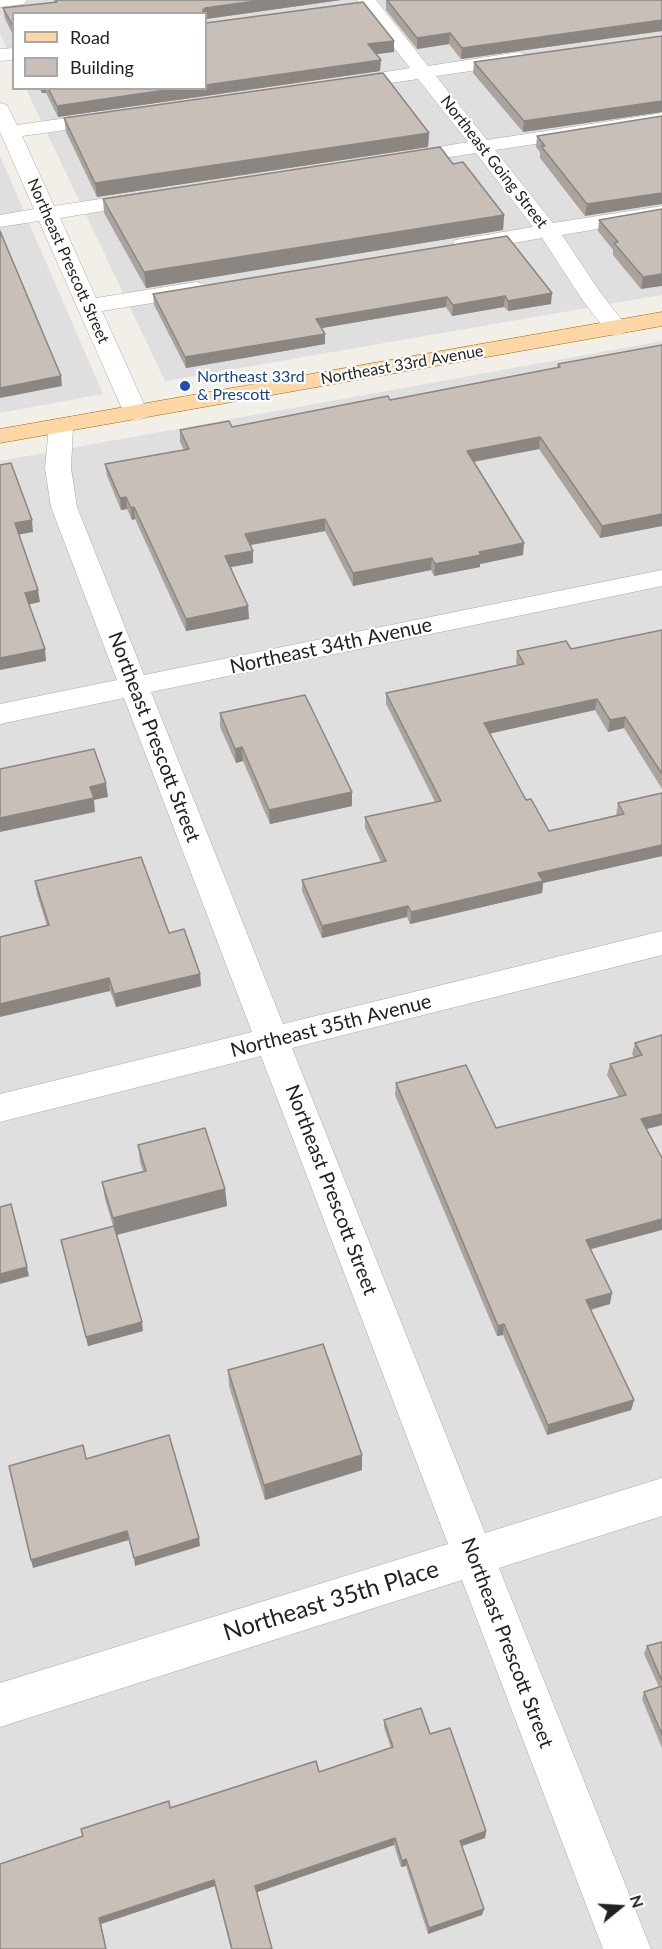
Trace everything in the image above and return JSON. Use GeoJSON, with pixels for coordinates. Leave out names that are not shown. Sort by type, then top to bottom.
{"type":"FeatureCollection","features":[{"type":"Feature","properties":{"kind":"main road","name":"Northeast 33rd Avenue"},"geometry":{"type":"LineString","coordinates":[[0,436],[662,319]]}},
{"type":"Feature","properties":{"kind":"street"},"geometry":{"type":"LineString","coordinates":[[0,2],[18,0]]}},
{"type":"Feature","properties":{"kind":"street","name":"Northeast Going Street"},"geometry":{"type":"LineString","coordinates":[[368,3],[548,231],[591,296],[616,328]]}},
{"type":"Feature","properties":{"kind":"street"},"geometry":{"type":"LineString","coordinates":[[329,86],[537,56]]}},
{"type":"Feature","properties":{"kind":"street","name":"Northeast Prescott Street"},"geometry":{"type":"LineString","coordinates":[[0,109],[136,413]]}},
{"type":"Feature","properties":{"kind":"street"},"geometry":{"type":"LineString","coordinates":[[10,132],[128,115]]}},
{"type":"Feature","properties":{"kind":"street"},"geometry":{"type":"LineString","coordinates":[[380,162],[662,119]]}},
{"type":"Feature","properties":{"kind":"street"},"geometry":{"type":"LineString","coordinates":[[0,221],[168,195]]}},
{"type":"Feature","properties":{"kind":"street"},"geometry":{"type":"LineString","coordinates":[[442,248],[662,212]]}},
{"type":"Feature","properties":{"kind":"street"},"geometry":{"type":"LineString","coordinates":[[89,306],[218,285]]}},
{"type":"Feature","properties":{"kind":"street","name":"Northeast Prescott Street"},"geometry":{"type":"LineString","coordinates":[[61,426],[58,468],[64,507],[627,1949]]}},
{"type":"Feature","properties":{"kind":"street","name":"Northeast 34th Avenue"},"geometry":{"type":"LineString","coordinates":[[0,714],[662,578]]}},
{"type":"Feature","properties":{"kind":"street","name":"Northeast 35th Avenue"},"geometry":{"type":"LineString","coordinates":[[0,1108],[662,943]]}},
{"type":"Feature","properties":{"kind":"street","name":"Northeast 35th Place"},"geometry":{"type":"LineString","coordinates":[[0,1705],[662,1497]]}},
{"type":"Feature","properties":{"kind":"shaded area"},"geometry":{"type":"Polygon","coordinates":[[[0,0],[662,0],[662,295],[165,381],[26,90],[207,90],[207,12],[12,12],[12,60],[0,34],[0,0]]]}},
{"type":"Feature","properties":{"kind":"shaded area"},"geometry":{"type":"Polygon","coordinates":[[[0,156],[103,394],[0,413],[0,156]]]}},
{"type":"Feature","properties":{"kind":"shaded area"},"geometry":{"type":"Polygon","coordinates":[[[662,341],[662,1949],[0,1949],[0,461],[662,341]]]}},
{"type":"Feature","properties":{"kind":"building"},"geometry":{"type":"Polygon","coordinates":[[[56,0],[263,0],[205,8],[203,12],[12,12],[12,24],[3,8],[57,2],[56,0]]]}},
{"type":"Feature","properties":{"kind":"building"},"geometry":{"type":"Polygon","coordinates":[[[387,0],[662,0],[662,20],[462,48],[450,33],[417,38],[387,0]]]}},
{"type":"Feature","properties":{"kind":"building"},"geometry":{"type":"Polygon","coordinates":[[[363,2],[394,41],[368,44],[381,60],[207,85],[207,23],[363,2]]]}},
{"type":"Feature","properties":{"kind":"building"},"geometry":{"type":"Polygon","coordinates":[[[662,36],[662,101],[524,121],[474,62],[662,36]]]}},
{"type":"Feature","properties":{"kind":"building"},"geometry":{"type":"Polygon","coordinates":[[[383,73],[429,133],[95,183],[64,118],[383,73]]]}},
{"type":"Feature","properties":{"kind":"building"},"geometry":{"type":"Polygon","coordinates":[[[49,90],[165,90],[57,106],[49,90]]]}},
{"type":"Feature","properties":{"kind":"building"},"geometry":{"type":"Polygon","coordinates":[[[662,116],[662,193],[587,204],[541,146],[545,146],[537,136],[662,116]]]}},
{"type":"Feature","properties":{"kind":"building"},"geometry":{"type":"Polygon","coordinates":[[[440,147],[453,164],[463,162],[504,215],[144,272],[103,199],[440,147]]]}},
{"type":"Feature","properties":{"kind":"building"},"geometry":{"type":"Polygon","coordinates":[[[662,209],[662,274],[643,277],[614,243],[618,242],[599,220],[662,209]]]}},
{"type":"Feature","properties":{"kind":"building"},"geometry":{"type":"Polygon","coordinates":[[[0,231],[61,376],[0,388],[0,231]]]}},
{"type":"Feature","properties":{"kind":"building"},"geometry":{"type":"Polygon","coordinates":[[[507,236],[552,293],[508,301],[505,296],[453,305],[447,297],[316,319],[325,334],[185,357],[153,294],[507,236]]]}},
{"type":"Feature","properties":{"kind":"building"},"geometry":{"type":"Polygon","coordinates":[[[662,345],[662,514],[602,526],[540,437],[467,451],[524,543],[479,552],[481,555],[435,564],[432,558],[353,573],[325,519],[245,534],[253,551],[225,556],[248,606],[186,619],[134,507],[131,508],[126,497],[120,498],[105,464],[189,449],[180,430],[229,421],[232,427],[388,396],[390,400],[560,367],[558,364],[662,345]]]}},
{"type":"Feature","properties":{"kind":"building"},"geometry":{"type":"Polygon","coordinates":[[[11,463],[32,520],[15,523],[38,590],[25,593],[45,649],[0,658],[0,465],[11,463]]]}},
{"type":"Feature","properties":{"kind":"building"},"geometry":{"type":"Polygon","coordinates":[[[662,630],[662,774],[625,717],[610,720],[597,699],[484,723],[526,800],[531,799],[549,831],[624,814],[618,803],[662,793],[662,845],[538,873],[543,881],[411,912],[408,906],[322,926],[302,880],[386,861],[365,817],[441,801],[386,693],[524,664],[517,651],[566,641],[571,649],[662,630]]]}},
{"type":"Feature","properties":{"kind":"building"},"geometry":{"type":"Polygon","coordinates":[[[305,695],[352,792],[269,810],[242,747],[235,749],[220,713],[305,695]]]}},
{"type":"Feature","properties":{"kind":"building"},"geometry":{"type":"Polygon","coordinates":[[[94,749],[106,783],[90,787],[94,798],[0,818],[0,769],[94,749]]]}},
{"type":"Feature","properties":{"kind":"building"},"geometry":{"type":"Polygon","coordinates":[[[141,857],[169,933],[184,929],[200,974],[114,994],[109,978],[0,1004],[0,937],[49,925],[35,881],[141,857]]]}},
{"type":"Feature","properties":{"kind":"building"},"geometry":{"type":"Polygon","coordinates":[[[662,1035],[662,1114],[641,1119],[662,1158],[662,1219],[586,1240],[612,1293],[586,1300],[634,1400],[548,1425],[504,1324],[498,1326],[396,1083],[466,1065],[496,1128],[626,1095],[610,1064],[642,1055],[635,1043],[662,1035]]]}},
{"type":"Feature","properties":{"kind":"building"},"geometry":{"type":"Polygon","coordinates":[[[205,1128],[225,1189],[113,1218],[102,1182],[146,1171],[138,1145],[205,1128]]]}},
{"type":"Feature","properties":{"kind":"building"},"geometry":{"type":"Polygon","coordinates":[[[11,1204],[27,1267],[0,1274],[0,1207],[11,1204]]]}},
{"type":"Feature","properties":{"kind":"building"},"geometry":{"type":"Polygon","coordinates":[[[114,1226],[142,1322],[86,1337],[61,1240],[114,1226]]]}},
{"type":"Feature","properties":{"kind":"building"},"geometry":{"type":"Polygon","coordinates":[[[323,1344],[362,1455],[264,1485],[228,1370],[323,1344]]]}},
{"type":"Feature","properties":{"kind":"building"},"geometry":{"type":"Polygon","coordinates":[[[169,1435],[199,1538],[134,1558],[127,1531],[31,1560],[9,1466],[83,1445],[86,1459],[169,1435]]]}},
{"type":"Feature","properties":{"kind":"building"},"geometry":{"type":"Polygon","coordinates":[[[662,1642],[662,1681],[647,1646],[662,1642]]]}},
{"type":"Feature","properties":{"kind":"building"},"geometry":{"type":"Polygon","coordinates":[[[662,1686],[662,1735],[644,1692],[662,1686]]]}},
{"type":"Feature","properties":{"kind":"building"},"geometry":{"type":"Polygon","coordinates":[[[421,1708],[430,1734],[450,1728],[486,1831],[460,1841],[484,1909],[429,1928],[406,1859],[402,1861],[395,1838],[255,1886],[272,1949],[232,1949],[214,1880],[99,1918],[106,1949],[0,1949],[0,1864],[83,1836],[81,1829],[169,1801],[170,1808],[316,1761],[319,1772],[393,1747],[384,1720],[421,1708]]]}},
{"type":"Feature","properties":{"kind":"place","name":"Northeast 33rd & Prescott"},"geometry":{"type":"Point","coordinates":[185,386]}}]}
